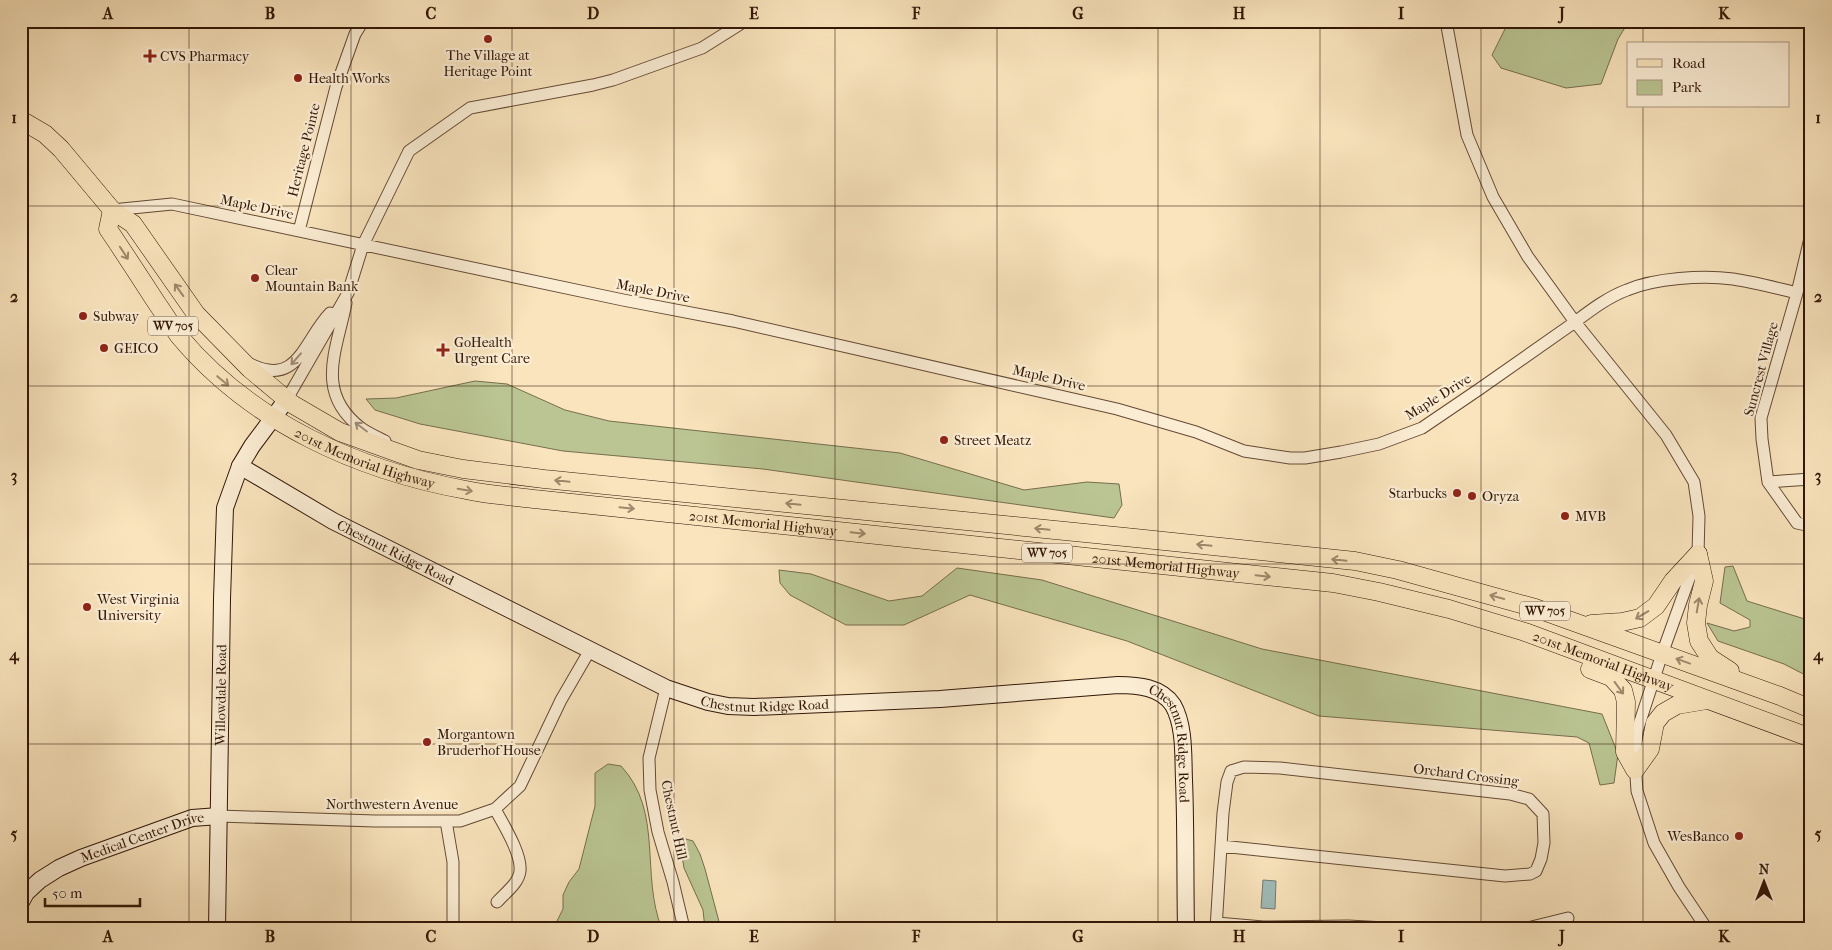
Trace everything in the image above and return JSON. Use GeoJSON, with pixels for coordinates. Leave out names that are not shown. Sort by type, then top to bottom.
{"type":"FeatureCollection","features":[{"type":"Feature","properties":{"kind":"main road","name":"WV 705"},"geometry":{"type":"LineString","coordinates":[[21,120],[45,134],[61,149],[112,210],[133,224],[196,314],[240,360],[287,399]]}},
{"type":"Feature","properties":{"kind":"main road","name":"WV 705"},"geometry":{"type":"LineString","coordinates":[[112,210],[108,229],[179,335],[215,374],[244,398],[273,418]]}},
{"type":"Feature","properties":{"kind":"main road","name":"201st Memorial Highway"},"geometry":{"type":"LineString","coordinates":[[287,399],[308,414],[340,432],[418,460],[463,469],[544,479],[1355,561],[1398,570],[1535,608],[1780,696],[1811,709]]}},
{"type":"Feature","properties":{"kind":"main road","name":"201st Memorial Highway"},"geometry":{"type":"LineString","coordinates":[[273,418],[317,443],[358,460],[399,475],[468,491],[1333,583],[1449,609],[1525,632],[1811,738]]}},
{"type":"Feature","properties":{"kind":"main road"},"geometry":{"type":"LineString","coordinates":[[1582,624],[1622,622],[1640,618],[1656,606],[1673,581],[1698,554]]}},
{"type":"Feature","properties":{"kind":"main road"},"geometry":{"type":"LineString","coordinates":[[1698,554],[1704,581],[1696,623],[1699,641],[1710,658],[1739,676],[1780,696]]}},
{"type":"Feature","properties":{"kind":"main road"},"geometry":{"type":"LineString","coordinates":[[1483,620],[1516,640],[1610,677],[1623,690],[1626,702],[1625,752],[1636,770],[1650,749],[1656,723],[1663,713],[1677,706],[1707,700]]}},
{"type":"Feature","properties":{"kind":"street","name":"Heritage Pointe"},"geometry":{"type":"LineString","coordinates":[[299,231],[336,87],[355,34],[362,21]]}},
{"type":"Feature","properties":{"kind":"street"},"geometry":{"type":"LineString","coordinates":[[418,460],[361,428],[336,400],[331,375],[348,294],[363,245],[409,151],[470,108],[613,80],[702,48],[745,21]]}},
{"type":"Feature","properties":{"kind":"street"},"geometry":{"type":"LineString","coordinates":[[1446,21],[1467,135],[1493,197],[1528,257],[1575,322],[1666,435],[1694,482],[1699,516],[1698,554],[1637,731],[1636,770],[1637,791],[1654,843],[1679,887],[1707,929]]}},
{"type":"Feature","properties":{"kind":"street","name":"Maple Drive"},"geometry":{"type":"LineString","coordinates":[[112,210],[172,204],[623,300],[733,321],[1117,409],[1196,432],[1244,451],[1290,458],[1323,455],[1379,444],[1422,428],[1575,322]]}},
{"type":"Feature","properties":{"kind":"street","name":"Suncrest Village"},"geometry":{"type":"LineString","coordinates":[[1811,234],[1797,293],[1760,418],[1768,482],[1797,523],[1811,526]]}},
{"type":"Feature","properties":{"kind":"street"},"geometry":{"type":"LineString","coordinates":[[1575,322],[1628,289],[1658,281],[1687,278],[1732,279],[1797,293]]}},
{"type":"Feature","properties":{"kind":"street"},"geometry":{"type":"LineString","coordinates":[[240,360],[254,367],[268,370],[279,371],[288,368],[299,358],[327,316],[348,294]]}},
{"type":"Feature","properties":{"kind":"street"},"geometry":{"type":"LineString","coordinates":[[240,466],[252,446],[287,399],[348,294]]}},
{"type":"Feature","properties":{"kind":"street","name":"Chestnut Ridge Road"},"geometry":{"type":"LineString","coordinates":[[240,466],[333,521],[666,688],[708,702],[728,706],[754,707],[940,699],[1118,685],[1150,688],[1163,694],[1172,704],[1178,718],[1181,734],[1185,812],[1186,929]]}},
{"type":"Feature","properties":{"kind":"street","name":"Willowdale Road"},"geometry":{"type":"LineString","coordinates":[[217,929],[225,508],[240,466]]}},
{"type":"Feature","properties":{"kind":"street"},"geometry":{"type":"LineString","coordinates":[[1768,482],[1811,479]]}},
{"type":"Feature","properties":{"kind":"street","name":"Northwestern Avenue"},"geometry":{"type":"LineString","coordinates":[[219,816],[375,821],[460,821],[495,809],[520,786],[561,700],[590,650]]}},
{"type":"Feature","properties":{"kind":"street","name":"Chestnut Hill"},"geometry":{"type":"LineString","coordinates":[[666,688],[648,758],[650,790],[658,832],[673,882],[682,924],[686,929]]}},
{"type":"Feature","properties":{"kind":"street","name":"Orchard Crossing"},"geometry":{"type":"LineString","coordinates":[[1221,846],[1505,876],[1530,874],[1536,871],[1541,859],[1544,843],[1543,814],[1529,799],[1510,794],[1280,768],[1244,767],[1231,771],[1226,782],[1221,846],[1216,926],[1348,926],[1405,929]]}},
{"type":"Feature","properties":{"kind":"street"},"geometry":{"type":"LineString","coordinates":[[495,809],[518,854],[520,871],[515,883],[497,902]]}},
{"type":"Feature","properties":{"kind":"street","name":"Medical Center Drive"},"geometry":{"type":"LineString","coordinates":[[21,902],[26,892],[40,880],[59,868],[81,858],[185,820],[219,816]]}},
{"type":"Feature","properties":{"kind":"street"},"geometry":{"type":"LineString","coordinates":[[446,821],[453,862],[453,927],[449,929]]}},
{"type":"Feature","properties":{"kind":"street"},"geometry":{"type":"LineString","coordinates":[[1524,929],[1568,918]]}},
{"type":"Feature","properties":{"kind":"green space"},"geometry":{"type":"Polygon","coordinates":[[[1509,21],[1629,21],[1618,39],[1601,84],[1566,88],[1501,68],[1492,55],[1509,21]]]}},
{"type":"Feature","properties":{"kind":"green space"},"geometry":{"type":"Polygon","coordinates":[[[475,381],[507,384],[565,410],[609,421],[900,453],[1024,490],[1087,482],[1119,484],[1122,505],[1114,518],[763,469],[563,451],[420,424],[375,410],[366,399],[396,398],[475,381]]]}},
{"type":"Feature","properties":{"kind":"green space"},"geometry":{"type":"Polygon","coordinates":[[[1733,566],[1747,601],[1811,621],[1811,678],[1784,664],[1718,641],[1707,623],[1734,631],[1750,627],[1750,620],[1720,603],[1725,567],[1733,566]]]}},
{"type":"Feature","properties":{"kind":"green space"},"geometry":{"type":"Polygon","coordinates":[[[957,568],[1042,580],[1262,649],[1602,714],[1618,754],[1614,783],[1600,785],[1589,743],[1577,737],[1319,716],[1127,641],[970,595],[904,625],[846,625],[790,595],[780,583],[779,570],[811,574],[889,601],[922,596],[957,568]]]}},
{"type":"Feature","properties":{"kind":"green space"},"geometry":{"type":"Polygon","coordinates":[[[608,764],[621,766],[634,784],[642,803],[647,824],[652,887],[662,929],[543,929],[556,923],[563,909],[563,895],[569,882],[579,869],[595,806],[595,773],[608,764]]]}},
{"type":"Feature","properties":{"kind":"green space"},"geometry":{"type":"Polygon","coordinates":[[[679,837],[693,841],[700,854],[721,929],[705,929],[703,910],[684,868],[679,837]]]}},
{"type":"Feature","properties":{"kind":"water"},"geometry":{"type":"Polygon","coordinates":[[[1263,880],[1276,881],[1275,909],[1261,908],[1263,880]]]}},
{"type":"Feature","properties":{"kind":"place","name":"The Village at Heritage Point"},"geometry":{"type":"Point","coordinates":[488,39]}},
{"type":"Feature","properties":{"kind":"place","name":"CVS Pharmacy"},"geometry":{"type":"Point","coordinates":[150,56]}},
{"type":"Feature","properties":{"kind":"place","name":"Health Works"},"geometry":{"type":"Point","coordinates":[298,78]}},
{"type":"Feature","properties":{"kind":"place","name":"Clear Mountain Bank"},"geometry":{"type":"Point","coordinates":[255,278]}},
{"type":"Feature","properties":{"kind":"place","name":"Subway"},"geometry":{"type":"Point","coordinates":[83,316]}},
{"type":"Feature","properties":{"kind":"place","name":"GEICO"},"geometry":{"type":"Point","coordinates":[104,348]}},
{"type":"Feature","properties":{"kind":"place","name":"GoHealth Urgent Care"},"geometry":{"type":"Point","coordinates":[443,350]}},
{"type":"Feature","properties":{"kind":"place","name":"Street Meatz"},"geometry":{"type":"Point","coordinates":[944,440]}},
{"type":"Feature","properties":{"kind":"place","name":"Starbucks"},"geometry":{"type":"Point","coordinates":[1457,493]}},
{"type":"Feature","properties":{"kind":"place","name":"Oryza"},"geometry":{"type":"Point","coordinates":[1472,496]}},
{"type":"Feature","properties":{"kind":"place","name":"MVB"},"geometry":{"type":"Point","coordinates":[1565,516]}},
{"type":"Feature","properties":{"kind":"place","name":"West Virginia University"},"geometry":{"type":"Point","coordinates":[87,607]}},
{"type":"Feature","properties":{"kind":"place","name":"Morgantown Bruderhof House"},"geometry":{"type":"Point","coordinates":[427,742]}},
{"type":"Feature","properties":{"kind":"place","name":"WesBanco"},"geometry":{"type":"Point","coordinates":[1739,836]}}]}
